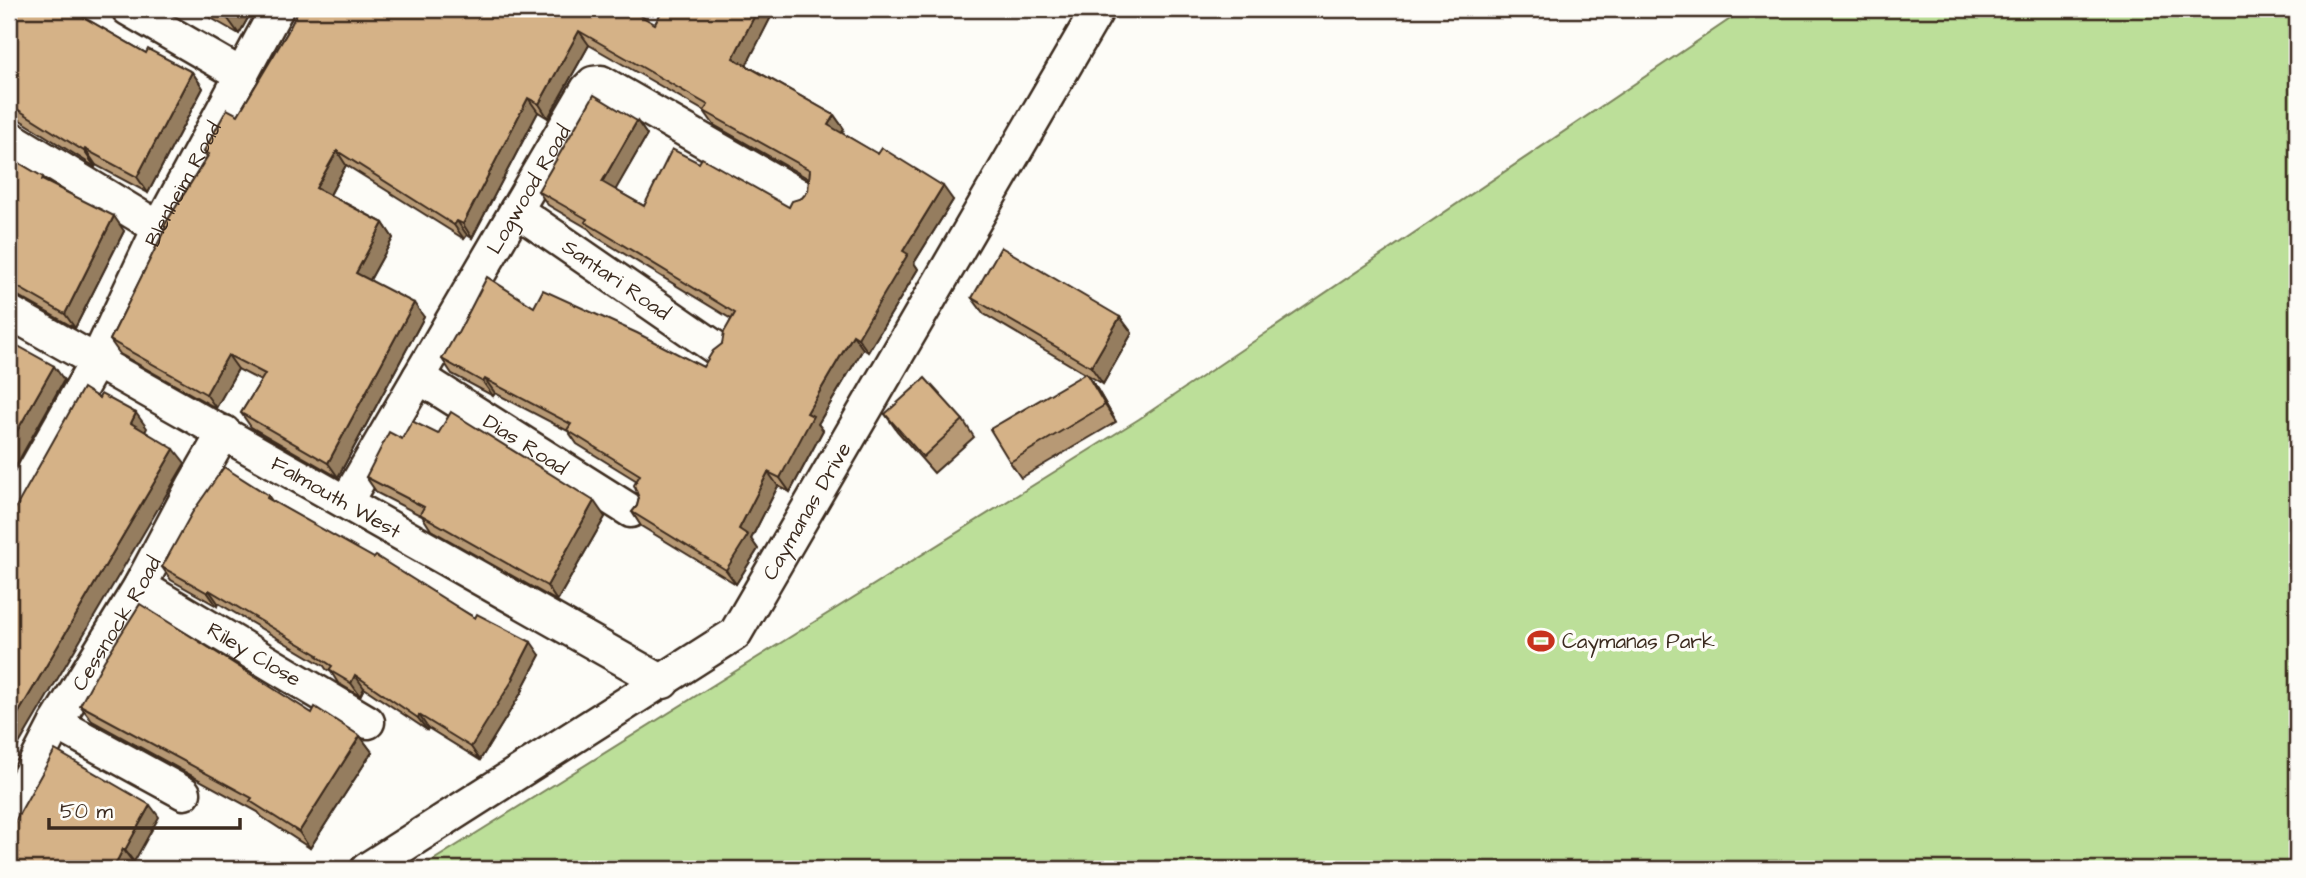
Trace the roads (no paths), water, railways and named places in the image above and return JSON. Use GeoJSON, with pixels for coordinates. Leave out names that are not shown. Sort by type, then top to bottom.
{"type":"FeatureCollection","features":[{"type":"Feature","properties":{"kind":"street"},"geometry":{"type":"LineString","coordinates":[[128,9],[242,75]]}},
{"type":"Feature","properties":{"kind":"street","name":"Blenheim Road"},"geometry":{"type":"LineString","coordinates":[[9,515],[96,362],[159,228],[277,9]]}},
{"type":"Feature","properties":{"kind":"street","name":"Caymanas Drive"},"geometry":{"type":"LineString","coordinates":[[367,869],[735,634],[1098,9]]}},
{"type":"Feature","properties":{"kind":"street","name":"Logwood Road"},"geometry":{"type":"LineString","coordinates":[[346,502],[587,89],[593,83],[601,82],[802,197]]}},
{"type":"Feature","properties":{"kind":"street"},"geometry":{"type":"LineString","coordinates":[[9,136],[159,228]]}},
{"type":"Feature","properties":{"kind":"street","name":"Santari Road"},"geometry":{"type":"LineString","coordinates":[[516,210],[716,348]]}},
{"type":"Feature","properties":{"kind":"street","name":"Falmouth West"},"geometry":{"type":"LineString","coordinates":[[9,312],[663,682]]}},
{"type":"Feature","properties":{"kind":"street","name":"Dias Road"},"geometry":{"type":"LineString","coordinates":[[419,377],[631,511]]}},
{"type":"Feature","properties":{"kind":"street","name":"Cessnock Road"},"geometry":{"type":"LineString","coordinates":[[9,814],[56,723],[140,586],[224,432]]}},
{"type":"Feature","properties":{"kind":"street","name":"Riley Close"},"geometry":{"type":"LineString","coordinates":[[140,586],[368,722]]}},
{"type":"Feature","properties":{"kind":"street"},"geometry":{"type":"LineString","coordinates":[[56,723],[184,793]]}},
{"type":"Feature","properties":{"kind":"place","name":"Caymanas Park"},"geometry":{"type":"Point","coordinates":[1541,641]}}]}
